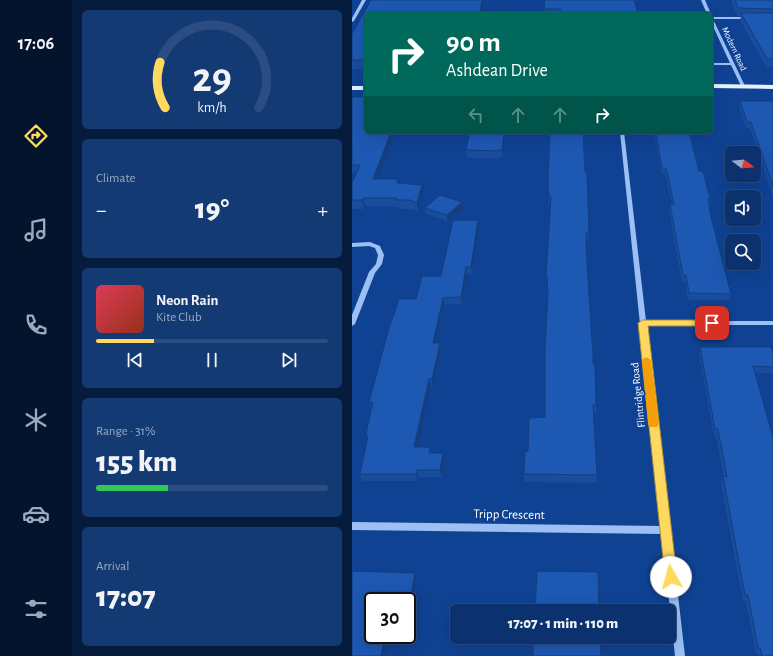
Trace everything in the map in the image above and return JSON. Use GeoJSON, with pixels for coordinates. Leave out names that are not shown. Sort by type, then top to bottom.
{"type":"FeatureCollection","features":[{"type":"Feature","properties":{"kind":"main road"},"geometry":{"type":"LineString","coordinates":[[713,86],[773,87]]}},
{"type":"Feature","properties":{"kind":"main road"},"geometry":{"type":"LineString","coordinates":[[352,88],[364,88]]}},
{"type":"Feature","properties":{"kind":"street"},"geometry":{"type":"LineString","coordinates":[[352,21],[364,0]]}},
{"type":"Feature","properties":{"kind":"street"},"geometry":{"type":"LineString","coordinates":[[703,0],[708,12]]}},
{"type":"Feature","properties":{"kind":"street"},"geometry":{"type":"LineString","coordinates":[[713,18],[757,18]]}},
{"type":"Feature","properties":{"kind":"street","name":"Modern Road"},"geometry":{"type":"LineString","coordinates":[[713,22],[743,86]]}},
{"type":"Feature","properties":{"kind":"street"},"geometry":{"type":"LineString","coordinates":[[713,64],[732,64]]}},
{"type":"Feature","properties":{"kind":"street","name":"Flintridge Road"},"geometry":{"type":"LineString","coordinates":[[622,134],[680,656]]}},
{"type":"Feature","properties":{"kind":"street"},"geometry":{"type":"LineString","coordinates":[[352,245],[370,244],[378,247],[381,255],[379,264],[372,272],[352,324]]}},
{"type":"Feature","properties":{"kind":"street"},"geometry":{"type":"LineString","coordinates":[[643,323],[773,323]]}},
{"type":"Feature","properties":{"kind":"street","name":"Tripp Crescent"},"geometry":{"type":"LineString","coordinates":[[352,526],[665,530]]}},
{"type":"Feature","properties":{"kind":"building"},"geometry":{"type":"Polygon","coordinates":[[[371,0],[482,0],[480,11],[507,11],[507,12],[364,12],[371,0]]]}},
{"type":"Feature","properties":{"kind":"building"},"geometry":{"type":"Polygon","coordinates":[[[545,0],[634,0],[637,12],[561,12],[561,9],[544,9],[545,0]]]}},
{"type":"Feature","properties":{"kind":"building"},"geometry":{"type":"Polygon","coordinates":[[[735,0],[773,0],[773,9],[738,8],[735,0]]]}},
{"type":"Feature","properties":{"kind":"building"},"geometry":{"type":"Polygon","coordinates":[[[364,13],[364,60],[352,60],[352,34],[364,13]]]}},
{"type":"Feature","properties":{"kind":"building"},"geometry":{"type":"Polygon","coordinates":[[[741,13],[773,13],[773,59],[767,59],[741,13]]]}},
{"type":"Feature","properties":{"kind":"building"},"geometry":{"type":"Polygon","coordinates":[[[352,97],[364,97],[364,134],[390,134],[373,179],[398,179],[397,183],[422,185],[417,203],[410,200],[397,200],[397,198],[363,198],[362,200],[352,200],[352,183],[360,165],[352,165],[352,97]]]}},
{"type":"Feature","properties":{"kind":"building"},"geometry":{"type":"Polygon","coordinates":[[[740,101],[773,101],[773,186],[761,151],[761,146],[759,146],[751,122],[747,122],[740,101]]]}},
{"type":"Feature","properties":{"kind":"building"},"geometry":{"type":"Polygon","coordinates":[[[470,134],[504,134],[502,150],[466,150],[470,134]]]}},
{"type":"Feature","properties":{"kind":"building"},"geometry":{"type":"Polygon","coordinates":[[[550,134],[583,134],[585,172],[587,172],[589,233],[586,233],[586,247],[593,364],[595,364],[596,405],[593,405],[597,475],[524,474],[525,451],[528,451],[529,418],[545,417],[545,347],[548,296],[546,275],[551,197],[549,197],[548,181],[550,134]]]}},
{"type":"Feature","properties":{"kind":"building"},"geometry":{"type":"Polygon","coordinates":[[[656,134],[690,134],[699,171],[703,171],[710,199],[708,199],[711,217],[731,294],[689,293],[686,275],[683,275],[670,204],[674,204],[666,168],[662,168],[656,134]]]}},
{"type":"Feature","properties":{"kind":"building"},"geometry":{"type":"Polygon","coordinates":[[[440,195],[462,202],[447,215],[425,208],[440,195]]]}},
{"type":"Feature","properties":{"kind":"building"},"geometry":{"type":"Polygon","coordinates":[[[453,220],[478,220],[471,267],[466,267],[461,297],[443,298],[433,343],[440,343],[432,379],[429,379],[414,447],[430,447],[429,453],[443,453],[440,470],[416,470],[416,474],[360,474],[373,402],[369,402],[389,328],[399,299],[416,299],[422,276],[441,276],[453,220]]]}},
{"type":"Feature","properties":{"kind":"building"},"geometry":{"type":"Polygon","coordinates":[[[700,347],[771,347],[773,353],[773,367],[753,366],[773,437],[773,656],[762,656],[760,648],[758,648],[748,595],[745,595],[723,476],[727,477],[718,429],[715,429],[700,347]]]}},
{"type":"Feature","properties":{"kind":"building"},"geometry":{"type":"Polygon","coordinates":[[[352,571],[415,573],[411,592],[364,592],[364,644],[383,644],[381,656],[352,656],[352,571]]]}},
{"type":"Feature","properties":{"kind":"building"},"geometry":{"type":"Polygon","coordinates":[[[537,571],[598,572],[599,604],[535,604],[537,571]]]}},
{"type":"Feature","properties":{"kind":"building"},"geometry":{"type":"Polygon","coordinates":[[[533,644],[600,644],[601,656],[533,656],[533,644]]]}},
{"type":"Feature","properties":{"kind":"slow traffic"},"geometry":{"type":"LineString","coordinates":[[646,360],[654,424]]}},
{"type":"Feature","properties":{"kind":"route"},"geometry":{"type":"LineString","coordinates":[[671,577],[643,323],[712,323]]}}]}
